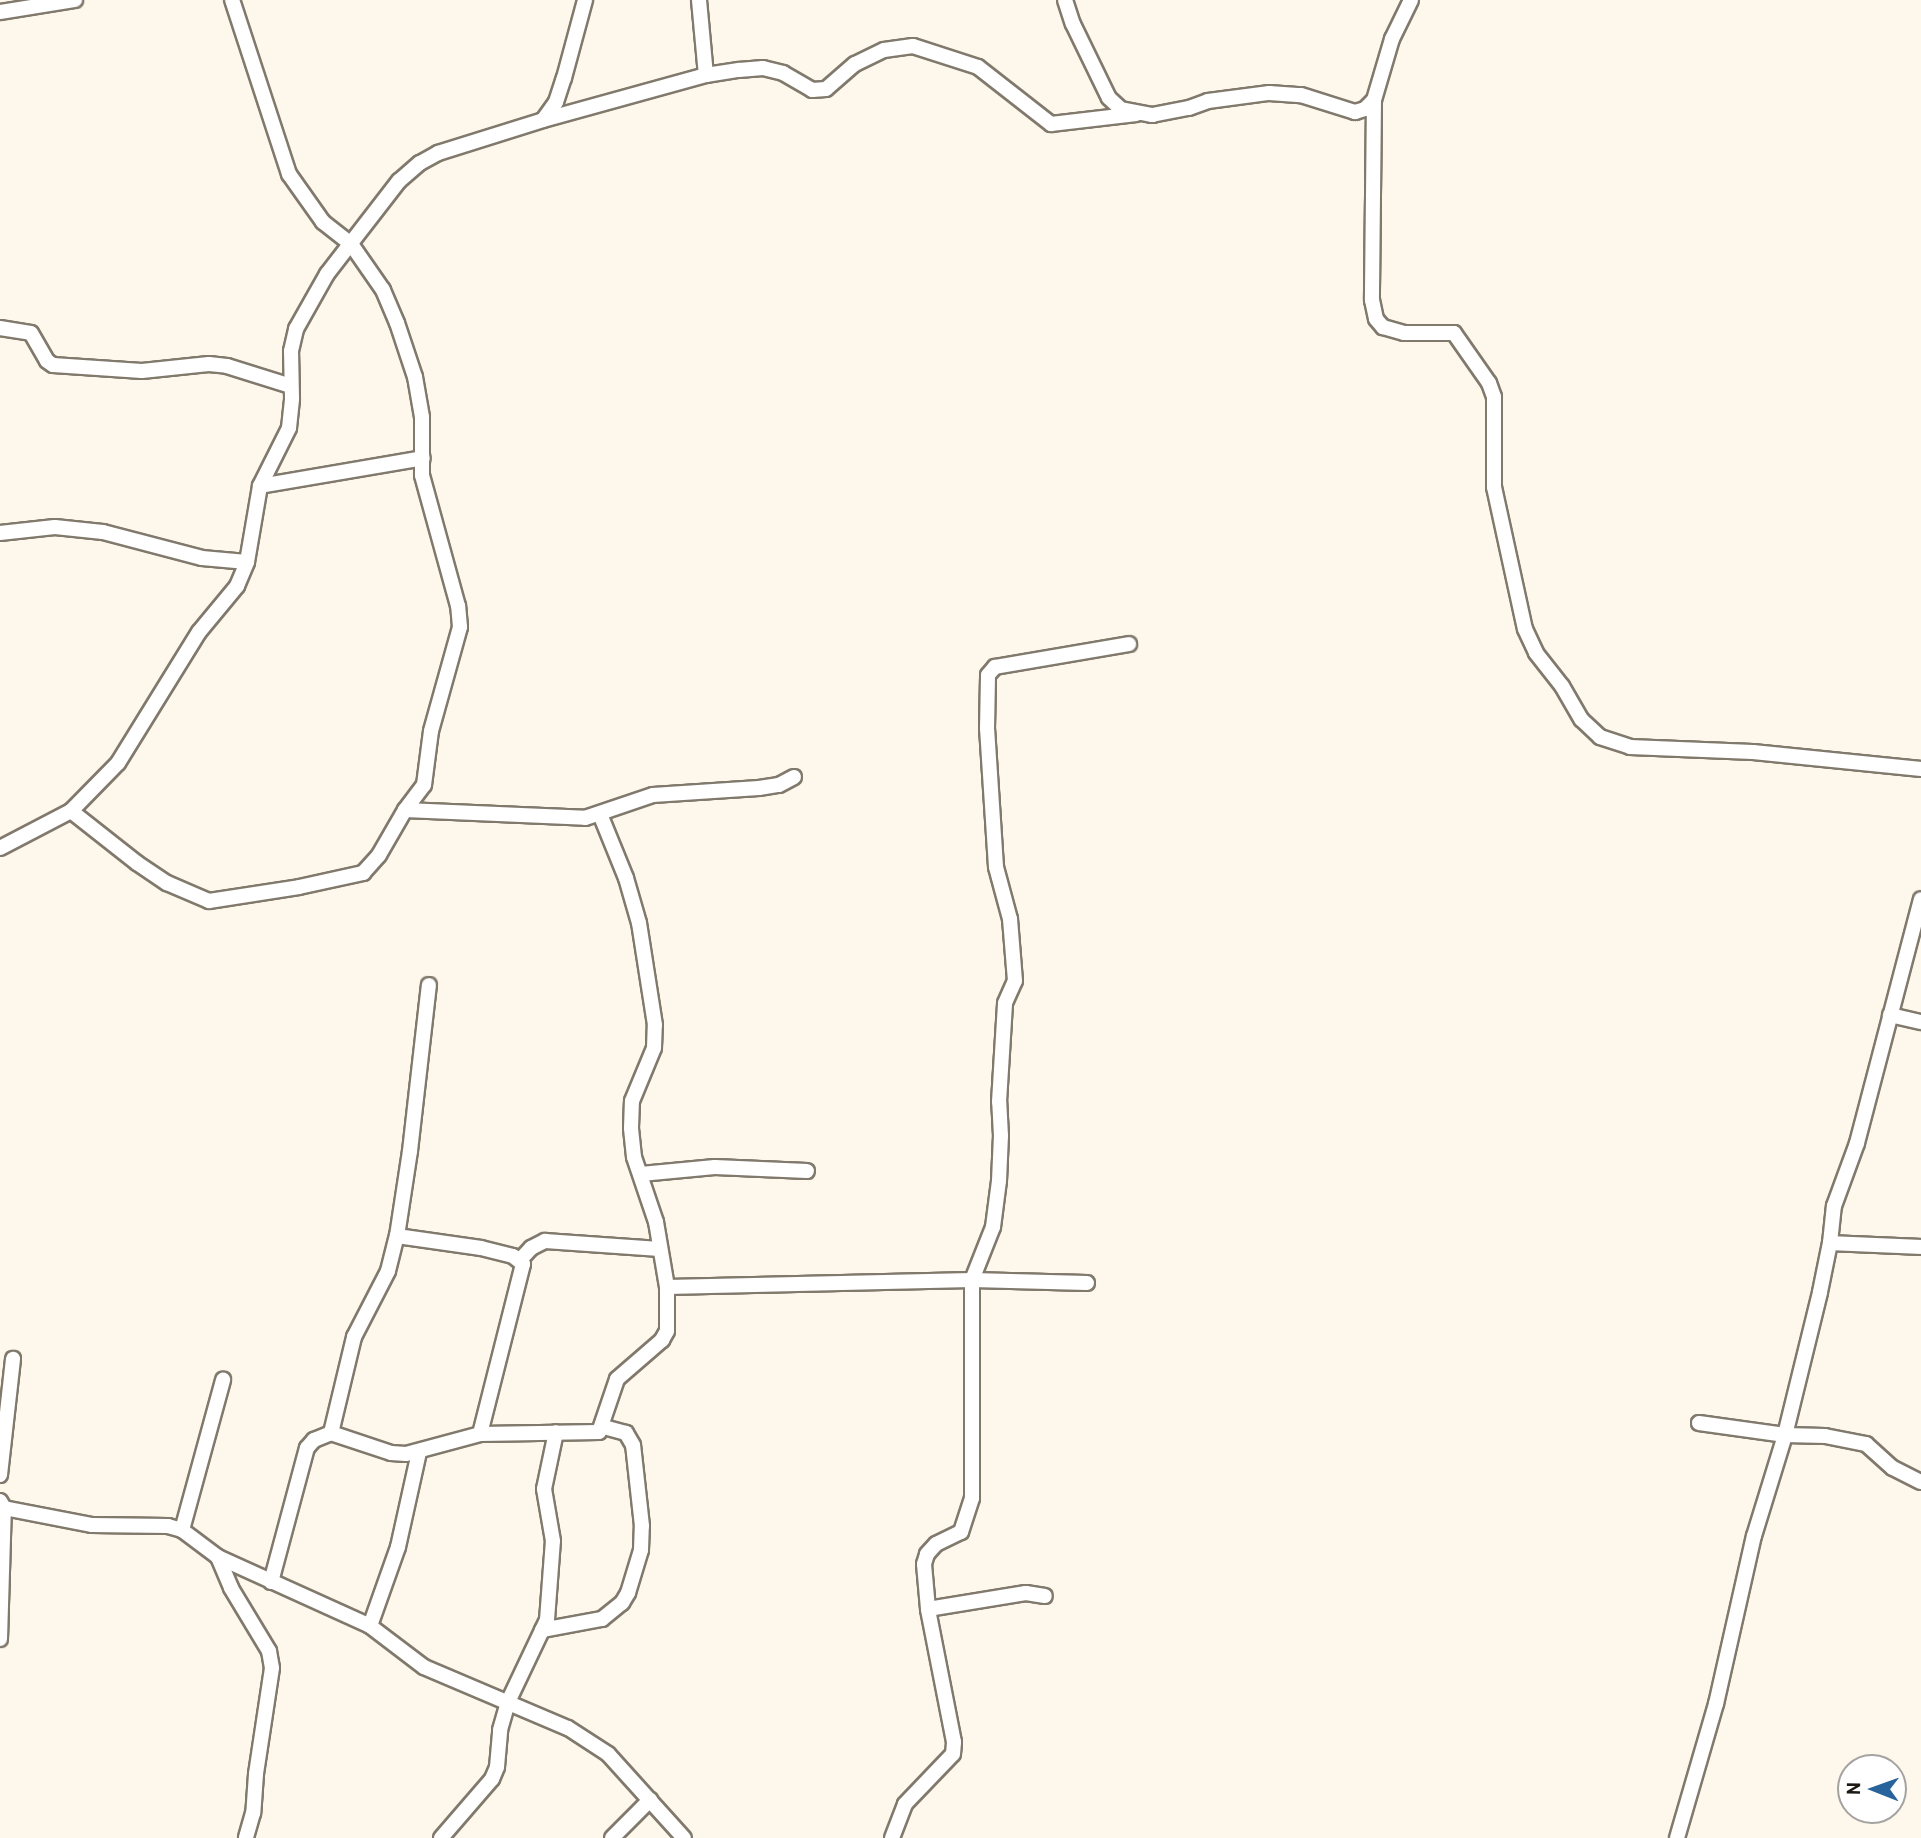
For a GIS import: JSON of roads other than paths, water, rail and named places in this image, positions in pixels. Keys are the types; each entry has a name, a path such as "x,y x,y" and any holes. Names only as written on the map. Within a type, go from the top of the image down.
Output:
{"street":[{"path":"0,12 75,0"},
{"path":"71,811 167,883 197,897 219,902 363,873 379,855 405,810 424,785 431,731 460,627 458,606 422,475 422,418 415,377 397,323 383,290 351,244 323,222 289,174 232,0"},
{"path":"543,120 556,102 585,0"},
{"path":"699,0 706,75"},
{"path":"1065,0 1073,24 1109,98 1121,109 1136,114"},
{"path":"1411,0 1392,39 1374,100 1372,300 1376,319 1383,327 1405,333 1454,333 1489,383 1494,397 1494,487 1525,629 1536,653 1562,686 1582,720 1600,737 1630,747 1753,752 1921,769"},
{"path":"0,848 71,811 118,763 200,632 237,586 247,562 260,486 289,428 291,351 296,329 327,274 399,181 420,163 438,153 543,120 706,75 763,68 783,74 812,90 826,89 855,64 884,50 913,46 978,67 1051,124 1136,114 1152,115 1189,108 1208,100 1269,93 1301,95 1355,112 1374,100"},
{"path":"0,328 31,333 47,361 53,365 142,370 209,364 227,366 291,386"},
{"path":"260,486 423,458"},
{"path":"0,533 55,527 103,532 202,558 247,562"},
{"path":"892,1838 905,1804 953,1754 954,1742 928,1609 924,1564 927,1554 936,1544 961,1532 972,1498 972,1280 993,1227 1005,1003 1015,981 1010,919 996,867 987,729 988,675 995,667 1129,643"},
{"path":"405,810 545,815 573,819 600,814 653,795 759,788 779,785 794,777"},
{"path":"600,814 626,878 639,923 655,1024 654,1048 632,1101 631,1128 635,1157 656,1222 667,1287 667,1331 662,1340 617,1379 603,1427"},
{"path":"1677,1838 1716,1704 1754,1536 1785,1435 1830,1243 1834,1206 1857,1143 1921,899"},
{"path":"331,1433 360,1320 388,1271 397,1236 429,985"},
{"path":"1891,1015 1921,1022"},
{"path":"641,1174 715,1167 807,1171"},
{"path":"397,1236 481,1248 520,1260"},
{"path":"520,1260 538,1243 545,1241 660,1249"},
{"path":"1830,1243 1921,1247"},
{"path":"481,1434 523,1269 520,1260"},
{"path":"667,1287 972,1280 1087,1283"},
{"path":"0,1475 13,1359"},
{"path":"182,1530 223,1380"},
{"path":"1699,1423 1785,1435 1825,1436 1866,1444 1893,1468 1921,1482"},
{"path":"271,1582 307,1448 314,1440 331,1433 391,1453 419,1452 481,1434 590,1434 603,1427 626,1433 633,1445 642,1525 640,1550 628,1592 622,1603 602,1619 542,1630"},
{"path":"441,1838 492,1779 497,1768 500,1730 508,1702 542,1630 550,1605 554,1541 544,1489 556,1432"},
{"path":"370,1626 398,1547 419,1452"},
{"path":"0,1639 2,1504 92,1525 168,1526 182,1530 218,1557 370,1626 424,1667 568,1728 608,1754 684,1838"},
{"path":"218,1557 232,1588 269,1651 272,1668 253,1813 246,1838"},
{"path":"928,1609 1026,1593 1045,1596"},
{"path":"612,1838 650,1800"}]}
